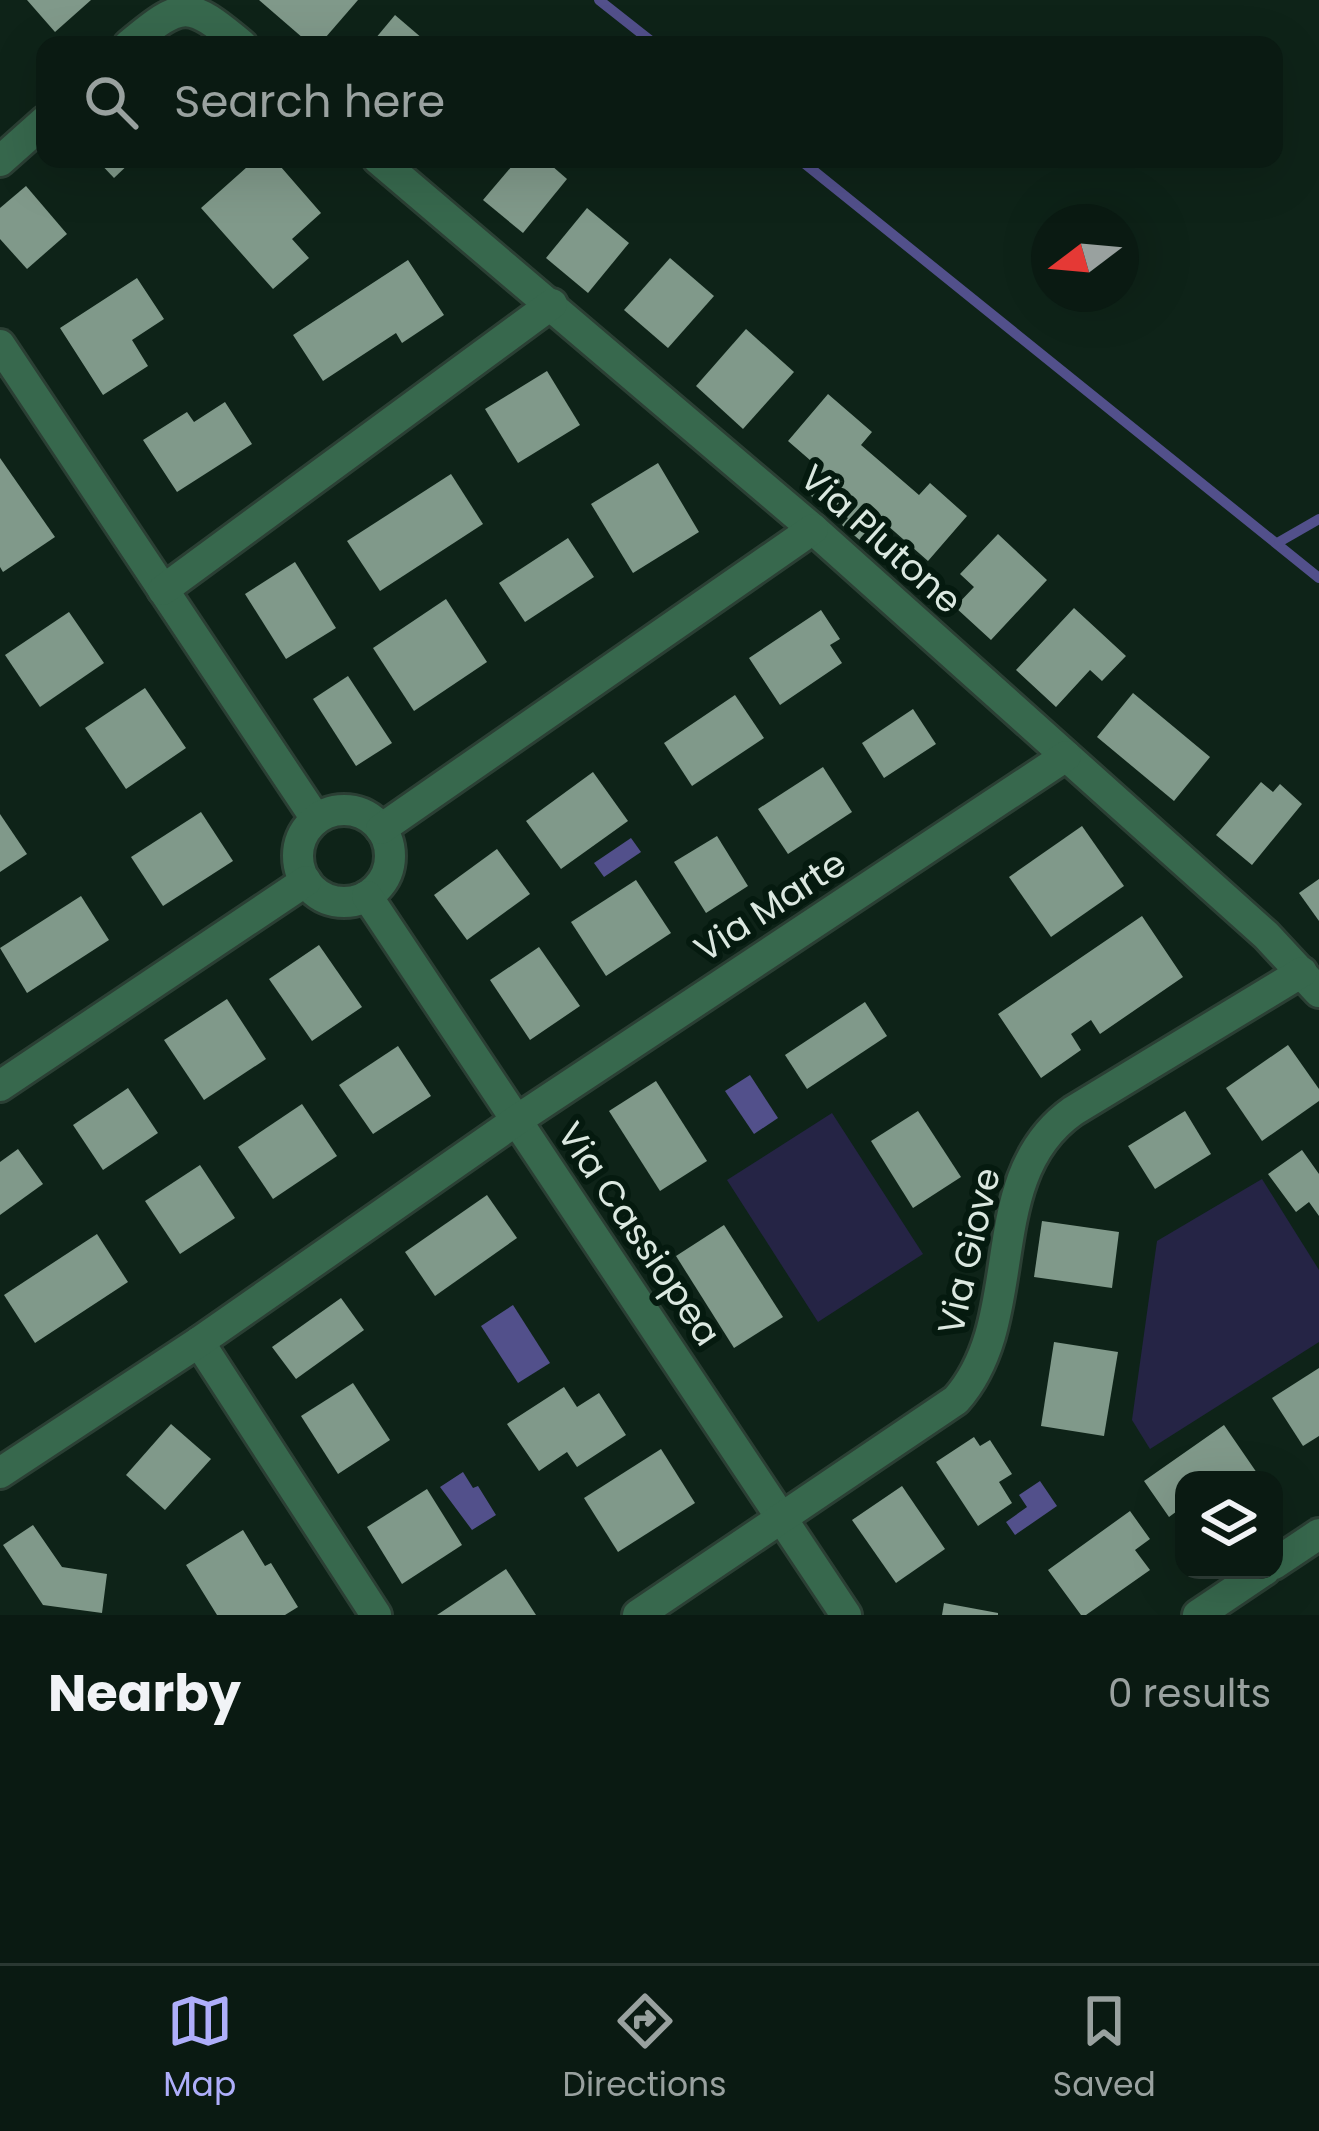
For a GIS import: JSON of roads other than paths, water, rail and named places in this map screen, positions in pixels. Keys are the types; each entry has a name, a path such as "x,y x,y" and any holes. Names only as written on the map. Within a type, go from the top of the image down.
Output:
{"street":[{"path":"140,36 160,19 190,9 208,16 231,36"},
{"path":"0,161 36,129"},
{"name":"Via Plutone","path":"389,168 813,529 1266,935 1310,982"},
{"path":"164,590 552,304"},
{"path":"0,345 316,819"},
{"path":"381,829 813,529"},
{"name":"Via Marte","path":"0,1473 199,1342 517,1120 1066,756"},
{"path":"329,812 358,812 381,829 390,858 379,886 367,896 354,901 327,899 306,881 300,868 300,842 316,819 329,812"},
{"path":"3,1076 306,881"},
{"name":"Via Cassiopea","path":"367,896 846,1615"},
{"name":"Via Giove","path":"638,1615 940,1413 972,1382 991,1337 1018,1193 1045,1136 1073,1111 1310,982"},
{"path":"199,1342 376,1615"},
{"path":"1283,1558 1319,1534"},
{"path":"1198,1615 1252,1579"}],"waterway":[{"path":"599,0 645,36"},
{"path":"810,168 1319,578"},
{"path":"1279,542 1319,519"}]}
